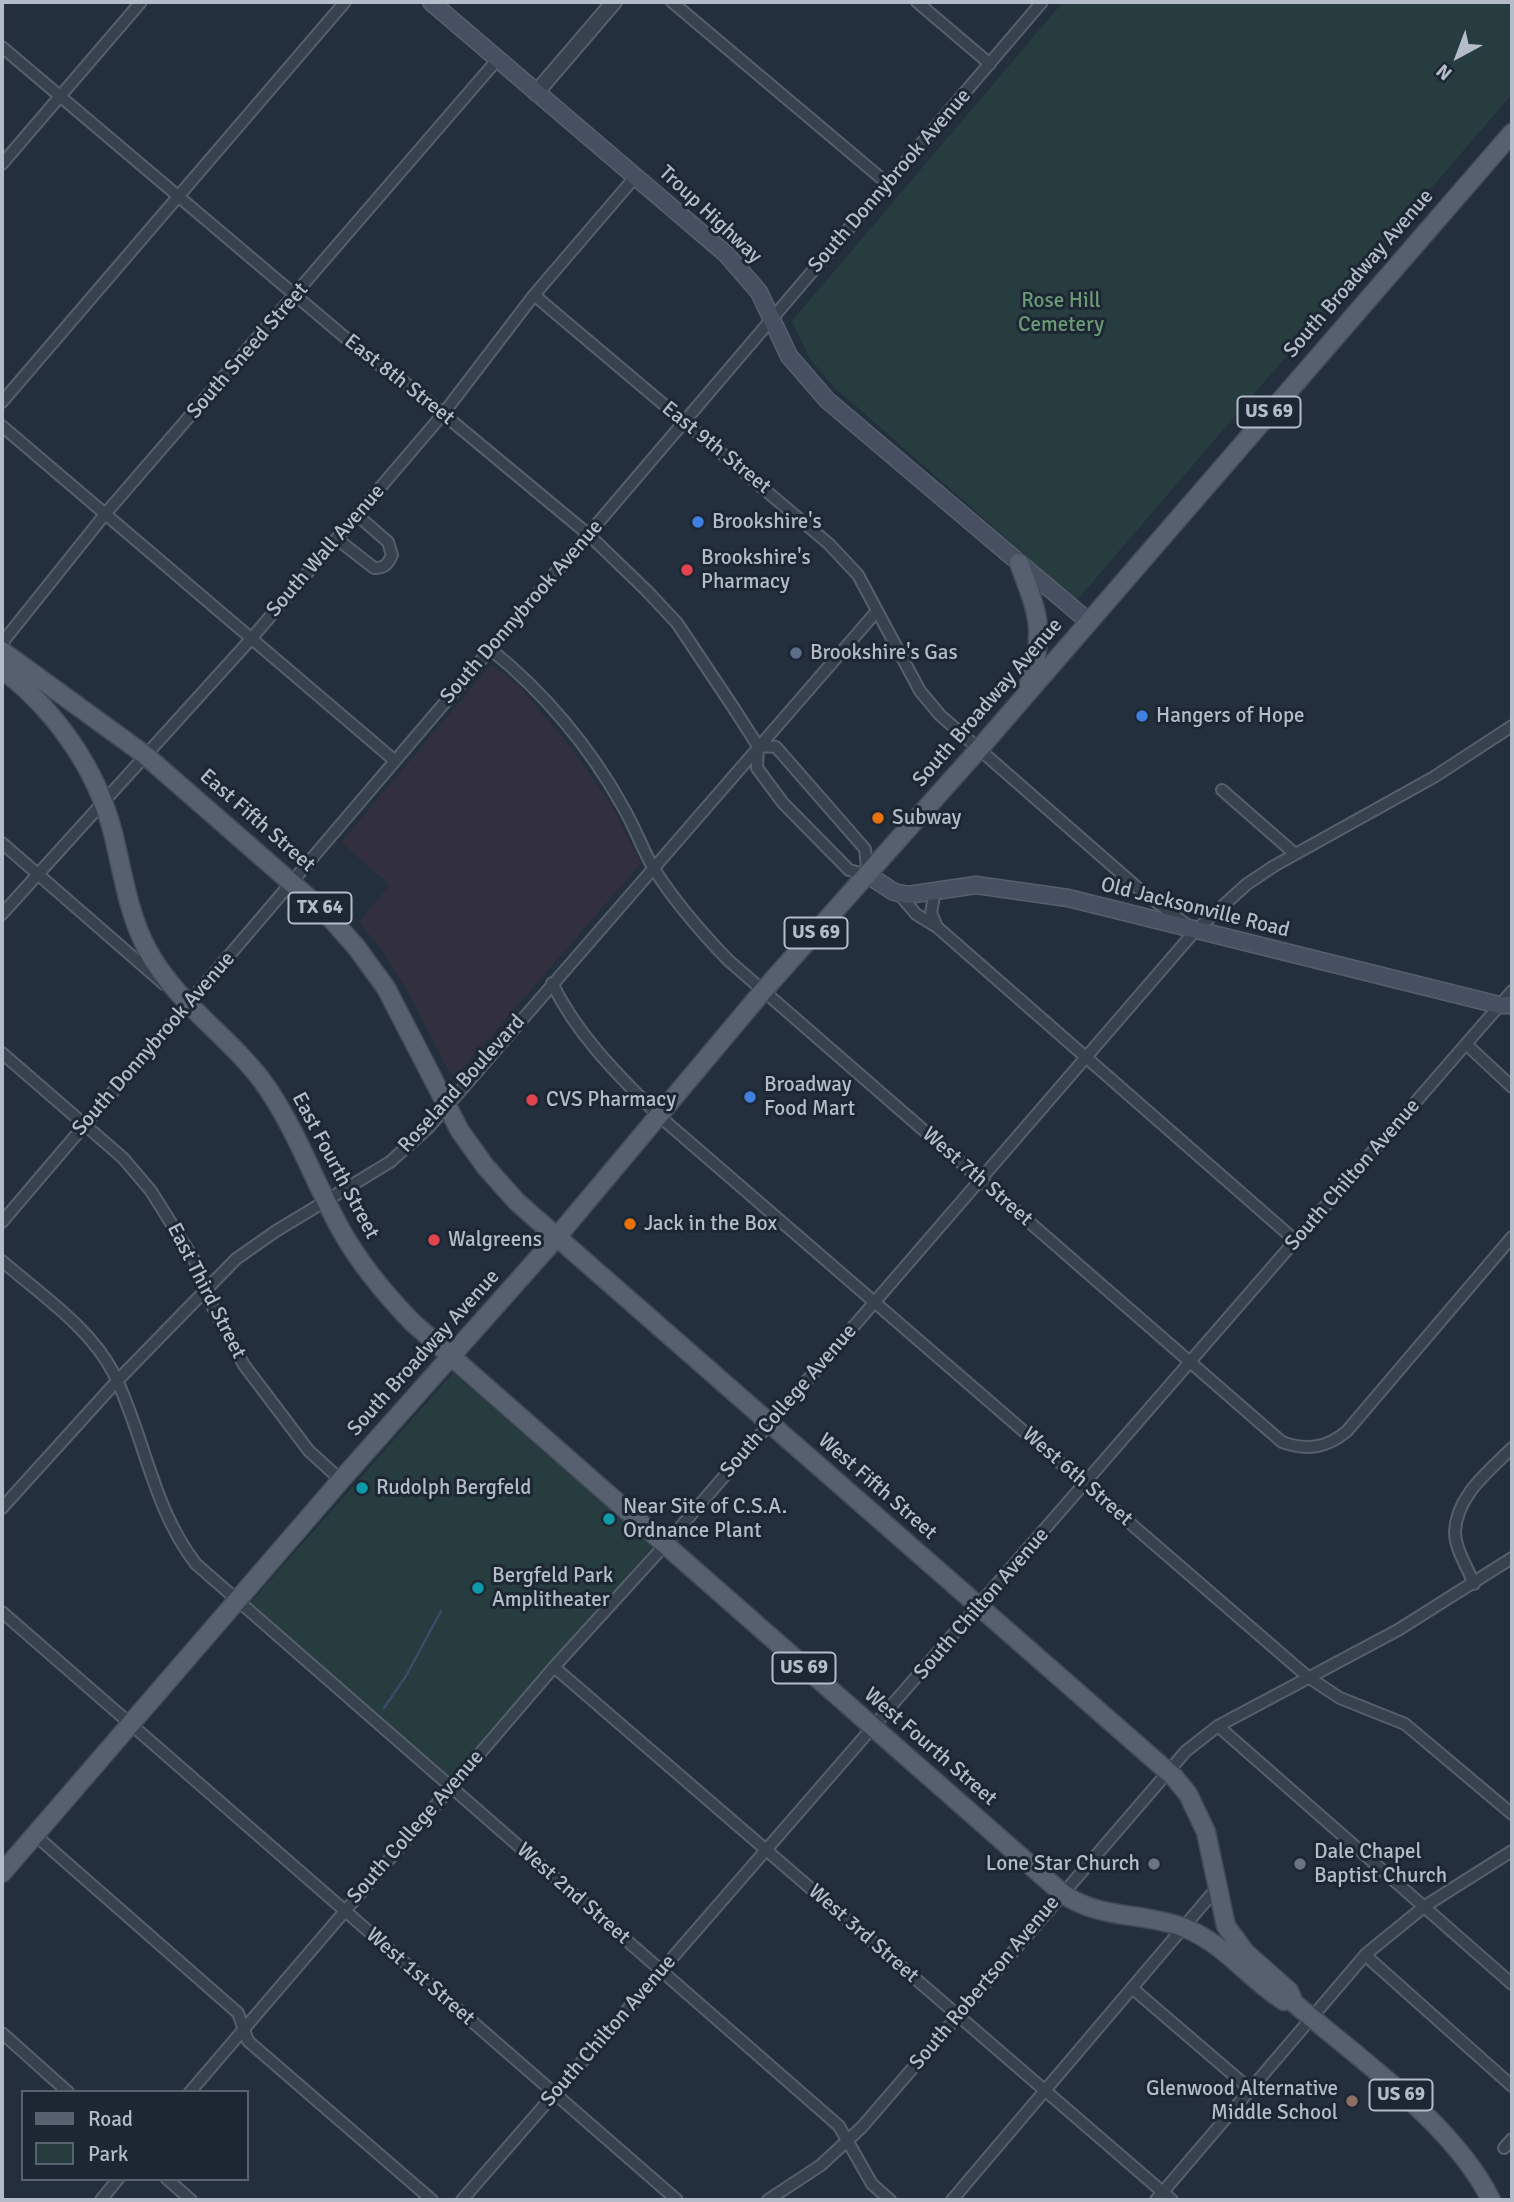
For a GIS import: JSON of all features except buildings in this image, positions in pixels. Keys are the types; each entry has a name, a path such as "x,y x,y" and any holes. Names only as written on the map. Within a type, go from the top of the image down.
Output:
{"main road":[{"name":"Troup Highway","path":"434,3 497,60 636,176 745,274 763,298 789,356 827,400 1088,621"},
{"name":"South Broadway Avenue","path":"2,1873 238,1603 341,1480 556,1238 763,991 979,749 1512,133"},
{"path":"1019,563 1037,611 1041,638 1027,693"},
{"name":"East Fifth Street","path":"2,651 145,755 292,881 335,922 373,969 405,1021 446,1108 498,1183 556,1238"},
{"path":"2,670 31,694 60,727 79,753 103,801"},
{"name":"East Fourth Street","path":"103,801 138,931 150,956 185,1000 247,1062 269,1090 302,1147 348,1242 371,1276 412,1322 450,1358"},
{"path":"869,874 898,893"},
{"name":"Old Jacksonville Road","path":"898,893 976,886 1023,890 1506,1005"},
{"name":"West Fifth Street","path":"556,1238 1168,1772"},
{"name":"West Fourth Street","path":"450,1358 1062,1893 1094,1909 1184,1927"},
{"name":"US 69","path":"1168,1772 1188,1794 1202,1819 1223,1918 1231,1935 1245,1952 1289,1990 1294,2003 1439,2129 1468,2162 1491,2200"},
{"name":"US 69","path":"1184,1927 1215,1944 1283,2001 1294,2003"}],"street":[{"path":"2,164 141,2"},
{"path":"2,402 345,2"},
{"path":"536,93 614,2"},
{"path":"672,2 888,184"},
{"path":"917,2 990,64"},
{"name":"South Donnybrook Avenue","path":"2,1222 85,1125 185,1000 292,881 1042,2"},
{"name":"East 8th Street","path":"2,47 367,356 443,414 589,534 677,623 758,746 757,768 783,803 849,870 869,874"},
{"name":"South Sneed Street","path":"2,643 106,513 497,60"},
{"name":"South Wall Avenue","path":"2,914 36,873 251,639 337,539 443,414 534,295 636,176"},
{"name":"East 9th Street","path":"534,295 829,544 858,575 919,691 940,715 1139,889 1195,931"},
{"path":"2,426 394,760"},
{"path":"337,539 374,568 388,564 393,555 388,542 357,515"},
{"name":"Roseland Boulevard","path":"2,1508 117,1381 236,1259 390,1162 446,1108 877,611"},
{"name":"West 7th Street","path":"490,649 537,691 589,754 623,806 654,868 697,928 763,991 1193,1361 1282,1442 1310,1448 1324,1446 1347,1431 1512,1237"},
{"name":"South College Avenue","path":"192,2090 554,1667 664,1546 1195,931 1247,884 1294,853 1434,776 1512,726"},
{"path":"758,746 776,747 865,849 869,874"},
{"path":"1222,790 1294,853"},
{"name":"East Fourth Street","path":"2,844 185,1000"},
{"path":"1139,889 1147,904 1144,918"},
{"path":"935,891 931,914 937,927"},
{"path":"898,893 916,914 937,927 1296,1241"},
{"name":"West 6th Street","path":"552,983 564,1008 598,1053 658,1115 1308,1677 1340,1698 1405,1724 1512,1814"},
{"name":"South Chilton Avenue","path":"462,2200 1467,1045 1506,1005 1512,991"},
{"path":"1467,1045 1512,1087"},
{"name":"East Third Street","path":"2,1053 124,1158 150,1191 196,1263 204,1292 244,1365 309,1451 341,1480"},
{"name":"West 2nd Street","path":"2,1261 74,1324 98,1351 117,1381 169,1523 196,1564 839,2126 872,2184 890,2200"},
{"path":"1475,1584 1455,1533 1459,1512 1466,1496 1512,1448"},
{"name":"South Robertson Avenue","path":"768,2200 810,2173 849,2140 1186,1751 1218,1726 1398,1630 1475,1584 1512,1558"},
{"name":"West 1st Street","path":"2,1612 677,2200"},
{"name":"West 3rd Street","path":"554,1667 1045,2092 1159,2196 1172,2200"},
{"path":"1218,1726 1512,1984"},
{"path":"35,1835 238,2013 248,2041 432,2200"},
{"path":"1159,2196 1384,1936 1425,1906 1512,1851"},
{"path":"953,2200 1216,1889"},
{"path":"1365,1955 1512,2085"},
{"path":"1132,1988 1251,2090"},
{"path":"2,2033 66,2090"},
{"path":"1504,2148 1512,2139"},
{"path":"101,2200 116,2181"},
{"path":"169,2181 191,2200"}],"shaded area":[{"path":"492,664 521,688 571,748 610,803 641,863 455,1077 448,1070 408,992 382,950 359,922 390,885 341,842"}],"green space":[{"name":"Rose Hill Cemetery","path":"1063,2 1512,2 1512,94 1077,600 834,387 810,359 792,321"},
{"path":"453,1373 652,1547 450,1780 250,1603"}],"waterway":[{"path":"384,1708 406,1676 441,1611"}],"place":[{"name":"Brookshire's","path":"698,522"},
{"name":"Brookshire's Pharmacy","path":"687,570"},
{"name":"Brookshire's Gas","path":"796,653"},
{"name":"Hangers of Hope","path":"1142,716"},
{"name":"Subway","path":"878,818"},
{"name":"Broadway Food Mart","path":"750,1097"},
{"name":"CVS Pharmacy","path":"532,1100"},
{"name":"Jack in the Box","path":"630,1224"},
{"name":"Walgreens","path":"434,1240"},
{"name":"Rudolph Bergfeld","path":"362,1488"},
{"name":"Near Site of C.S.A. Ordnance Plant","path":"609,1519"},
{"name":"Bergfeld Park Amplitheater","path":"478,1588"},
{"name":"Lone Star Church","path":"1154,1864"},
{"name":"Dale Chapel Baptist Church","path":"1300,1864"},
{"name":"Glenwood Alternative Middle School","path":"1352,2101"}]}
